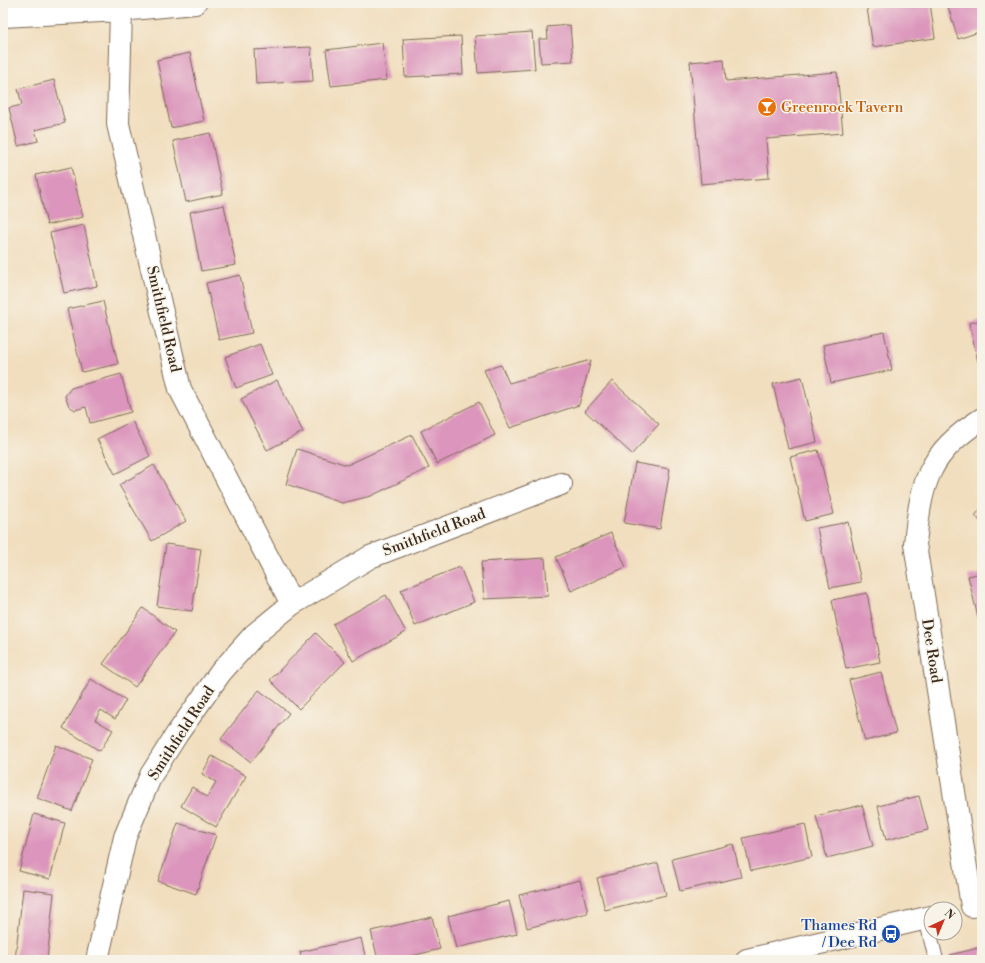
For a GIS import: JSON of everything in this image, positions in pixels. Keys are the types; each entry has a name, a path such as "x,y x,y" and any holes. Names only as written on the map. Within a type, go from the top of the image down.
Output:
{"street":[{"path":"3,16 121,10 195,3"},
{"name":"Smithfield Road","path":"121,10 118,124 180,390 292,604"},
{"name":"Dee Road","path":"970,907 915,544 920,502 928,475 941,454 965,430 982,419"},
{"name":"Smithfield Road","path":"98,960 125,837 151,775 177,734 221,672 254,635 292,604 370,557 561,484"},
{"path":"747,960 923,918"}],"lane":[{"path":"932,941 936,960"}],"building":[{"path":"903,3 930,3 935,38 873,47 867,8"},
{"path":"947,3 982,3 982,31 958,39"},
{"path":"570,25 573,61 541,63 539,39 548,39 547,27"},
{"path":"532,32 535,69 478,73 475,36"},
{"path":"461,36 463,74 405,77 403,39"},
{"path":"382,43 387,80 331,86 326,50"},
{"path":"311,47 313,81 256,84 254,50"},
{"path":"190,53 204,121 171,128 157,60"},
{"name":"Greenrock Tavern","path":"724,59 726,81 837,72 843,133 766,139 769,178 701,184 690,62"},
{"path":"54,80 65,123 35,130 38,141 18,146 9,108 22,105 18,89"},
{"path":"3,127 7,141 3,142"},
{"path":"210,133 223,194 186,202 173,141"},
{"path":"71,167 83,217 47,225 36,175"},
{"path":"224,205 236,265 201,271 190,212"},
{"path":"84,225 97,286 64,293 50,233"},
{"path":"240,275 252,333 219,340 206,283"},
{"path":"103,301 118,364 82,372 67,309"},
{"path":"982,320 982,361 978,362 969,323"},
{"path":"884,332 892,370 831,383 823,345"},
{"path":"260,344 272,375 236,388 225,357"},
{"path":"591,360 579,405 510,428 484,370 501,365 509,383"},
{"path":"121,374 131,412 90,423 86,407 75,410 69,406 65,396 71,388"},
{"path":"802,377 817,442 788,449 773,384"},
{"path":"277,380 303,432 267,450 241,399"},
{"path":"612,381 659,424 632,454 585,411"},
{"path":"479,402 495,435 437,464 421,431"},
{"path":"132,421 150,456 115,474 97,439"},
{"path":"412,435 429,468 371,496 342,503 286,484 297,449 347,465"},
{"path":"818,450 834,514 805,521 790,457"},
{"path":"635,463 670,469 660,529 624,523"},
{"path":"154,465 186,521 152,541 119,485"},
{"path":"982,507 982,522 975,516"},
{"path":"848,522 861,582 830,588 817,528"},
{"path":"611,533 626,567 571,591 556,557"},
{"path":"166,544 201,549 192,611 157,606"},
{"path":"545,558 548,596 484,599 481,562"},
{"path":"460,567 474,602 415,626 401,590"},
{"path":"982,573 982,630 981,630 968,576"},
{"path":"867,593 880,662 846,669 832,600"},
{"path":"386,595 406,632 353,661 333,624"},
{"path":"143,608 175,632 135,687 103,664"},
{"path":"316,633 345,662 299,709 270,680"},
{"path":"881,672 896,733 865,741 849,680"},
{"path":"91,679 126,700 115,719 101,710 95,720 113,730 100,751 63,728"},
{"path":"259,690 289,713 251,762 221,739"},
{"path":"56,745 92,759 72,811 37,798"},
{"path":"212,756 246,776 216,827 181,806 192,787 207,797 216,782 202,774"},
{"path":"919,796 928,830 886,840 878,806"},
{"path":"862,805 873,846 827,858 816,816"},
{"path":"34,814 65,823 50,879 19,871"},
{"path":"178,823 216,835 196,894 158,881"},
{"path":"805,824 812,857 751,871 743,838"},
{"path":"733,844 741,877 680,891 672,859"},
{"path":"658,863 666,895 605,910 597,878"},
{"path":"580,880 588,913 527,928 519,895"},
{"path":"23,889 54,893 47,960 15,960"},
{"path":"509,901 517,934 456,948 448,916"},
{"path":"432,917 440,949 395,960 378,960 371,931"},
{"path":"361,938 366,960 302,960 300,952"},
{"path":"982,947 982,960 951,960 950,955"}],"place":[{"name":"Greenrock Tavern","path":"767,107"},
{"name":"Thames Rd / Dee Rd","path":"891,934"}]}
